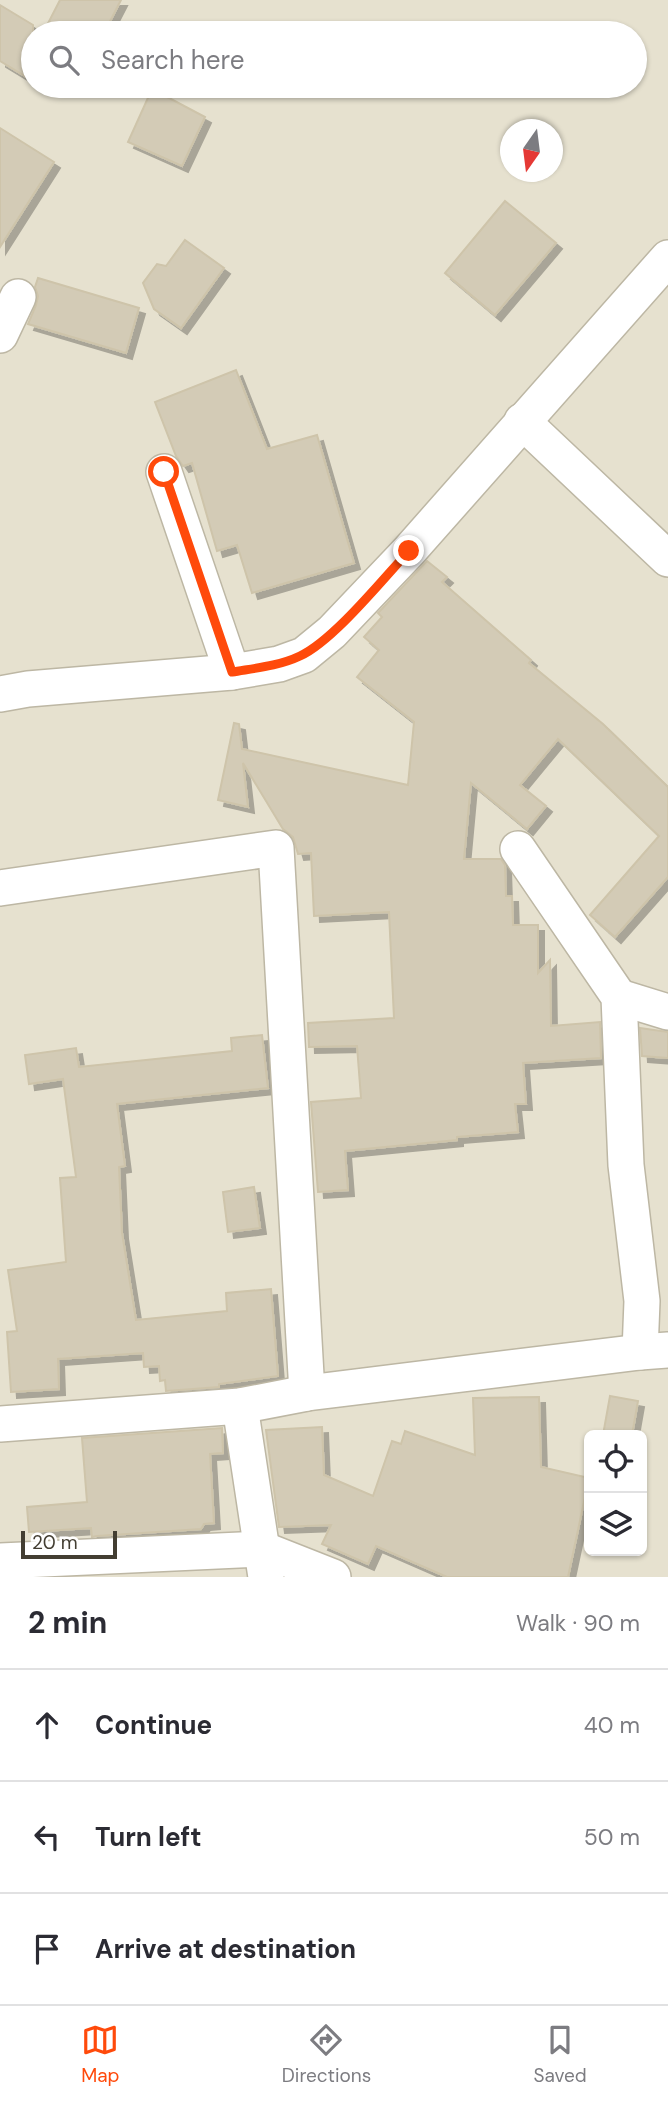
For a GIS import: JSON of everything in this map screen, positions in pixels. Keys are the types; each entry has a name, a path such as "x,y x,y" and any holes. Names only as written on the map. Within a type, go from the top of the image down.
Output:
{"street":[{"path":"0,694 28,689 232,672 279,664 304,654 332,632 409,551 668,257"},
{"path":"0,335 18,297"},
{"path":"522,421 668,559"},
{"path":"164,472 232,672"},
{"path":"0,888 276,848 307,1393"},
{"path":"0,1424 240,1406 307,1393 654,1351 642,1300 626,1165 619,997 517,849"},
{"path":"619,997 668,1012"},
{"path":"240,1406 264,1563"},
{"path":"0,1562 264,1563 333,1577"}],"shaded area":[{"path":"0,0 668,0 668,1577 0,1577"}],"building":[{"path":"60,0 121,0 110,21 49,21"},
{"path":"0,5 26,21 21,21 21,74 0,61"},
{"path":"148,98 169,98 205,117 182,166 128,142"},
{"path":"0,128 54,162 0,247"},
{"path":"505,201 556,243 495,315 445,273"},
{"path":"185,240 224,268 181,328 154,309 143,283 157,264 166,266"},
{"path":"38,278 139,308 126,353 28,324 38,296 35,287"},
{"path":"236,370 267,449 317,435 354,563 252,593 237,545 217,551 192,463 183,466 176,456 155,402"},
{"path":"427,561 447,577 442,582 531,660 529,663 603,724 668,787 668,877 615,937 590,915 659,836 558,739 520,785 546,806 527,829 471,783 464,859 501,859 505,865 506,896 512,896 513,925 538,925 538,973 550,960 551,1026 600,1022 601,1058 523,1063 526,1104 515,1104 518,1132 345,1151 348,1190 318,1192 311,1102 361,1098 357,1046 309,1047 308,1023 394,1018 389,912 314,916 311,853 298,854 293,837 283,829 243,763 248,807 218,800 234,723 239,724 242,749 408,785 414,722 357,677 379,650 364,637 382,617 378,613"},
{"path":"640,1028 668,1032 668,1058 642,1056"},
{"path":"262,1035 268,1088 117,1104 125,1166 119,1167 122,1233 136,1320 227,1311 226,1293 271,1289 278,1376 219,1384 219,1387 166,1391 165,1380 160,1381 159,1366 144,1367 143,1353 58,1359 59,1389 11,1392 7,1332 17,1331 8,1270 66,1262 60,1178 76,1177 63,1079 29,1084 25,1055 76,1048 79,1067 232,1051 231,1038"},
{"path":"254,1187 260,1228 228,1232 223,1192"},
{"path":"610,1396 638,1401 633,1430 604,1430"},
{"path":"539,1397 541,1467 584,1477 584,1502 568,1577 447,1577 376,1546 368,1564 322,1544 331,1525 279,1527 266,1430 322,1427 324,1475 373,1496 392,1441 401,1444 405,1431 475,1455 473,1398"},
{"path":"222,1428 223,1453 210,1454 214,1523 204,1524 201,1529 92,1537 91,1528 29,1532 27,1507 87,1502 82,1438"}],"route":[{"path":"164,472 232,672 279,664 304,654 332,632 409,551"}]}
